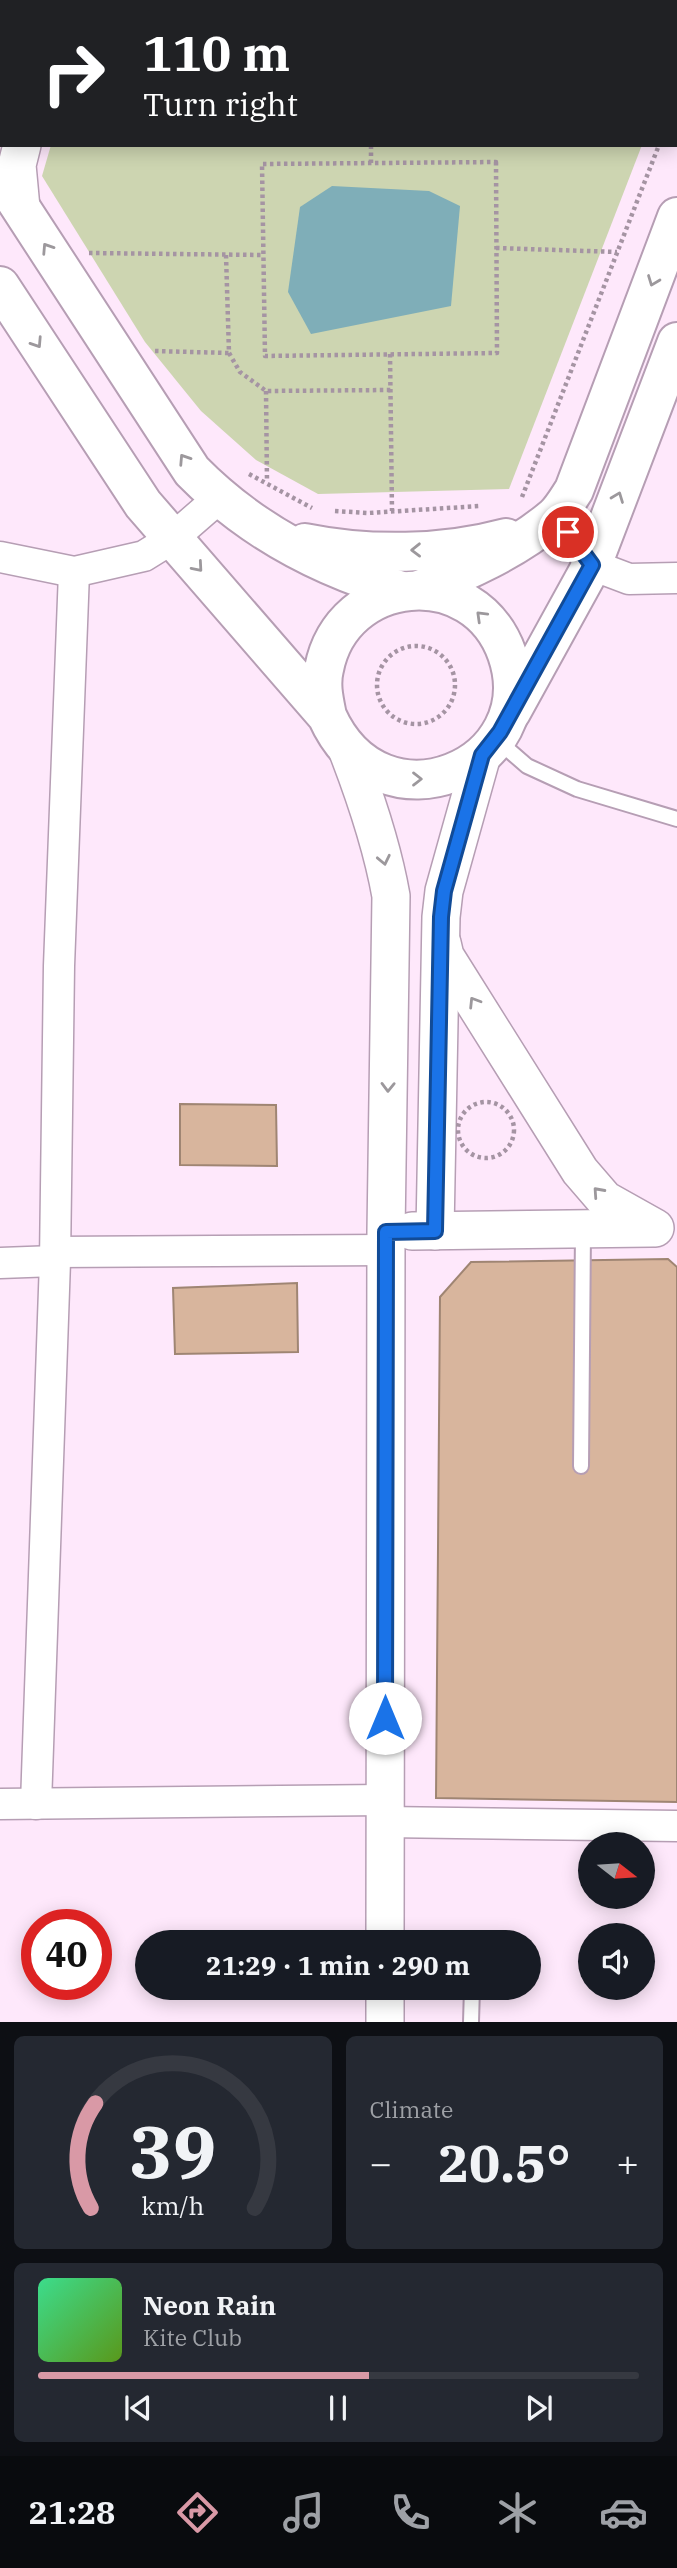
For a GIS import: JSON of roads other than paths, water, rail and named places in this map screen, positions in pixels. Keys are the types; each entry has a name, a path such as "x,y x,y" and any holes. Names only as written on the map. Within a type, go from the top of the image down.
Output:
{"main road":[{"path":"0,176 192,471 219,498 271,537 356,578 411,590 439,592 474,608 500,638 509,665 512,695 492,742"},
{"path":"271,537 370,550 432,550 491,542 536,517 574,490 677,218"},
{"path":"0,286 143,504 327,716 346,749 362,764 381,774 402,779 424,780 464,768 492,742 592,565 677,342"},
{"path":"327,716 322,693 323,670 330,647 342,626 359,610 379,597 411,590 459,574 496,555 536,517"}],"street":[{"path":"21,147 17,164 21,208"},
{"path":"0,557 74,572 144,556 173,538 219,498"},
{"path":"536,517 592,565 629,579 677,578"},
{"path":"36,1804 55,1256 59,966 74,572"},
{"path":"435,1231 440,937 444,891 492,742"},
{"path":"346,749 372,814 384,855 391,897 386,1241 385,1930"},
{"path":"440,937 445,956 580,1171 604,1200 666,1228"},
{"path":"0,1263 55,1256 386,1241 435,1231 666,1228"},
{"path":"0,1804 385,1811 677,1826"},
{"path":"385,2000 385,2022"}],"lane":[{"path":"492,742 527,766 577,789 677,819"},
{"path":"580,1466 583,1229"},
{"path":"471,2000 471,2022"}],"water":[{"path":"332,186 429,191 460,206 451,306 311,334 288,292 300,207"}]}
